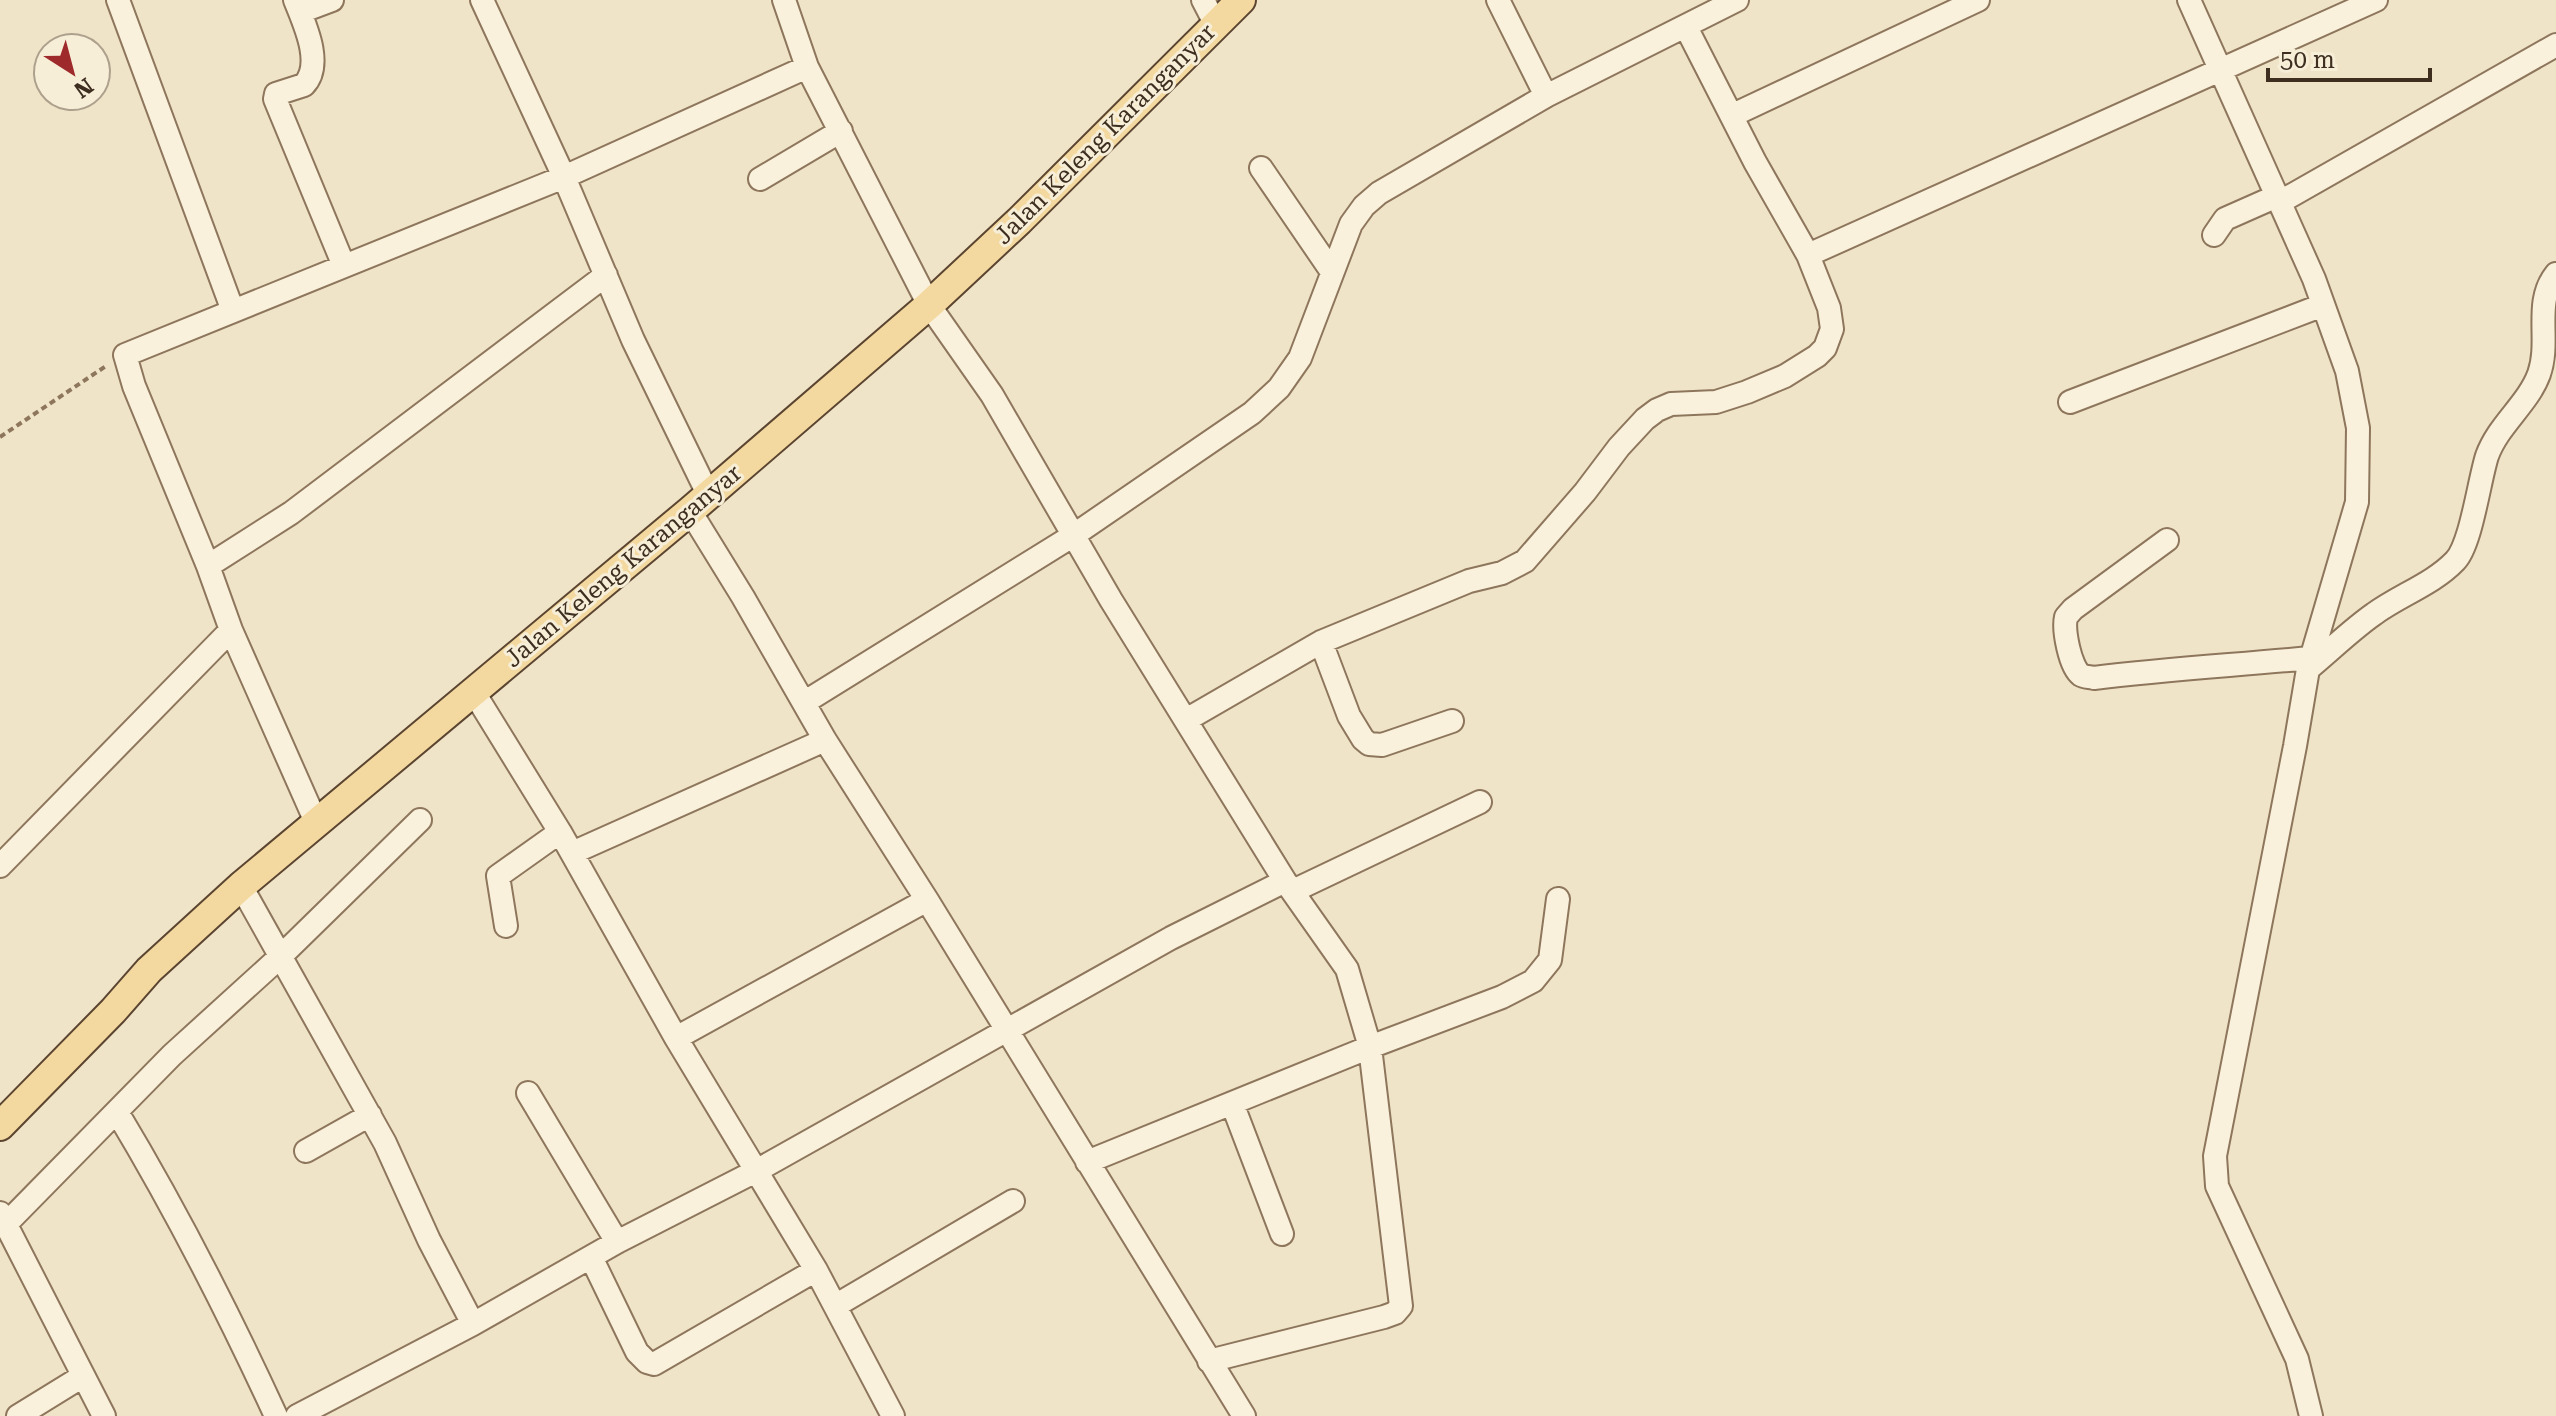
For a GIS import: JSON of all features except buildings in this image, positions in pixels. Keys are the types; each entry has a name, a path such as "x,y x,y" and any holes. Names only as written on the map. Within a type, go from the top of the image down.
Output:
{"main road":[{"name":"Jalan Keleng Karanganyar","path":"0,1126 149,970 241,886 699,503 929,305 1019,221 1241,0"}],"street":[{"path":"118,0 233,311"},
{"path":"332,0 298,6 313,59 312,73 304,85 281,91 275,99 344,266"},
{"path":"482,0 564,177 729,575 825,740 927,900 1244,1416"},
{"path":"784,0 807,67 929,305 992,395 1186,720 1289,886 1347,969 1370,1047 1401,1306 1395,1313 1384,1317 1209,1361"},
{"path":"1203,0 1216,25"},
{"path":"1498,0 1546,96"},
{"path":"805,702 1074,535 1252,413 1279,388 1300,358 1351,224 1364,206 1379,193 1546,96 1737,0"},
{"path":"1733,115 1978,0"},
{"path":"2189,0 2323,305 2347,371 2358,428 2357,502 2309,663 2215,1156 2217,1186 2297,1359 2311,1416"},
{"path":"1808,255 2376,0"},
{"path":"1186,720 1321,642 1469,581 1502,573 1525,561 1619,447 1657,410 1671,404 1716,402 1747,392 1785,376 1825,348 1832,329 1829,308 1808,255 1755,162 1686,27"},
{"path":"2214,235 2225,219 2279,199 2556,45"},
{"path":"316,822 231,630 134,386 125,355 564,177 807,67"},
{"path":"760,179 841,131"},
{"path":"1261,168 1332,272"},
{"path":"2167,540 2066,617 2068,649 2079,673 2094,678 2162,669 2309,663 2406,592 2432,580 2461,554 2488,453 2539,373 2545,346 2543,306 2549,282 2556,274"},
{"path":"208,566 291,513 606,275"},
{"path":"2070,402 2323,305"},
{"path":"0,866 231,630"},
{"path":"1321,642 1349,716 1369,744 1382,745 1452,721"},
{"path":"473,691 560,832 676,1038 816,1270 893,1416"},
{"path":"572,853 825,740"},
{"path":"297,1416 473,1324 617,1242 756,1171 1171,938 1480,802"},
{"path":"104,1416 3,1219 420,820"},
{"path":"506,926 498,876 560,832"},
{"path":"241,886 370,1115 473,1324"},
{"path":"1087,1162 1502,997 1533,981 1550,960 1558,899"},
{"path":"676,1038 927,900"},
{"path":"528,1093 617,1242"},
{"path":"1232,1103 1282,1234"},
{"path":"117,1112 235,1326 276,1416"},
{"path":"306,1151 370,1115"},
{"path":"835,1306 1013,1201"},
{"path":"591,1257 637,1352 647,1362 654,1364 816,1270"},
{"path":"18,1416 83,1376"}],"path":[{"path":"0,437 125,355"}]}
